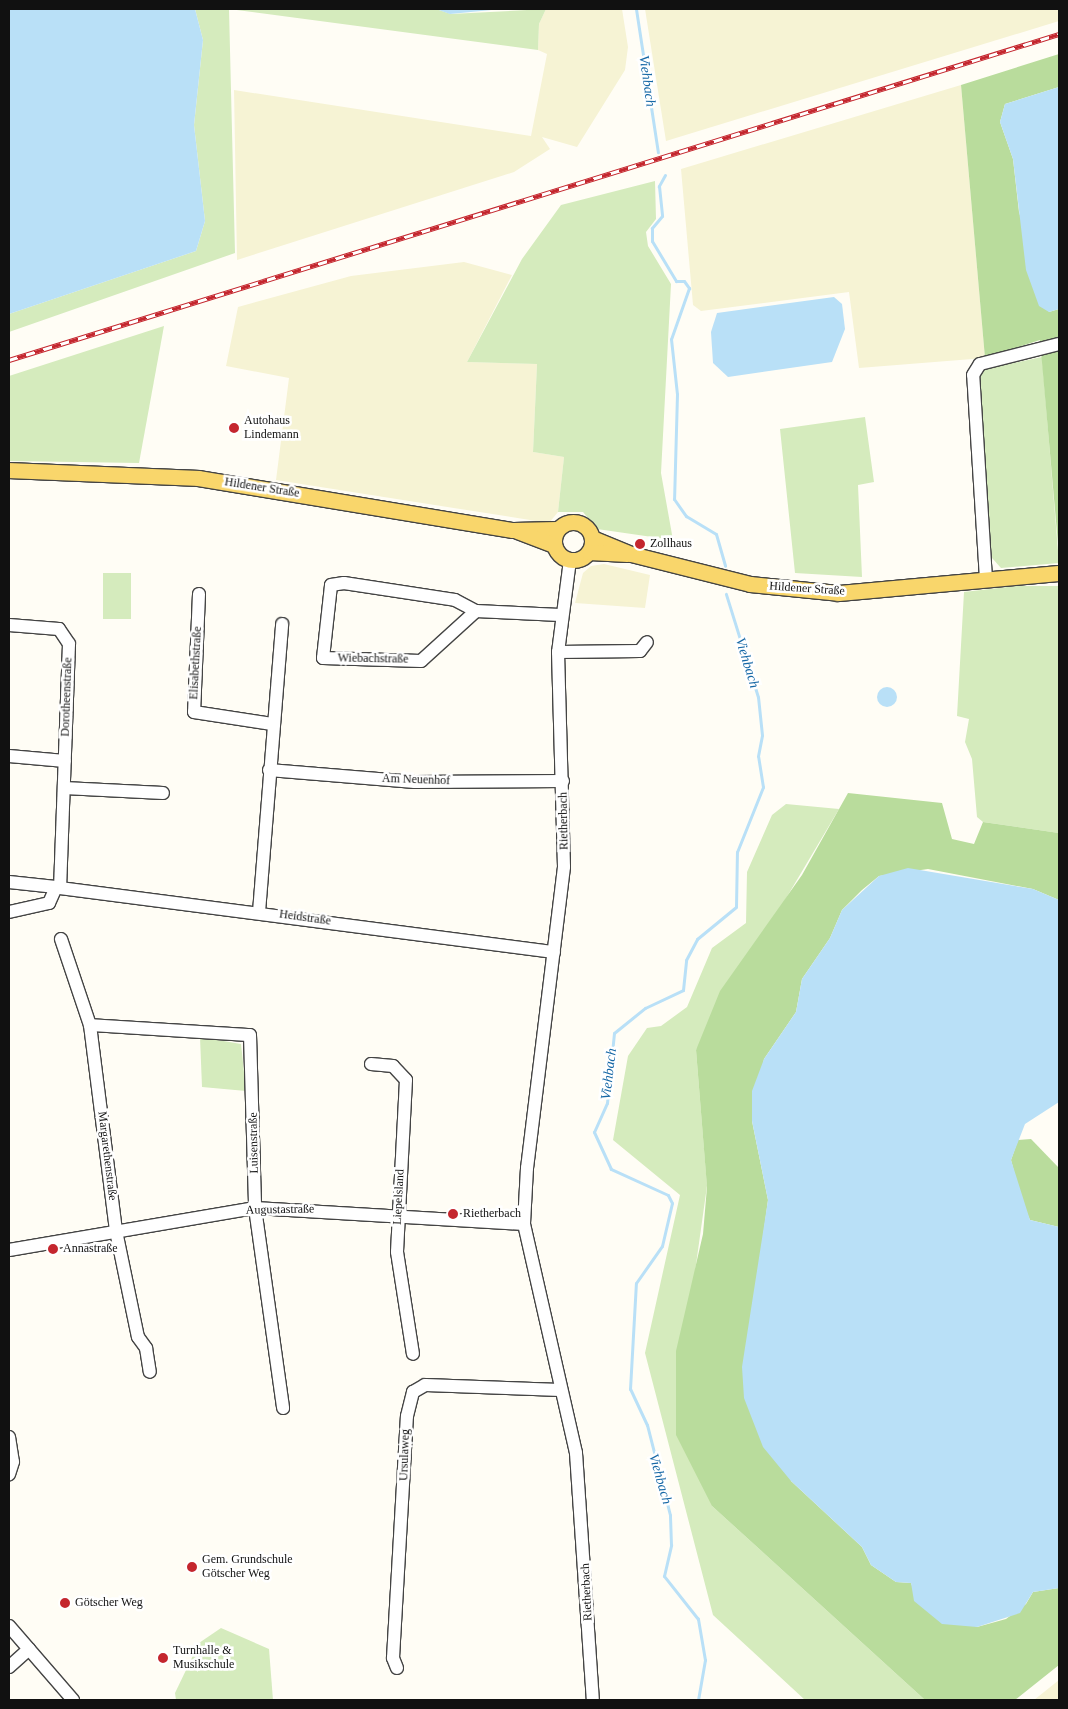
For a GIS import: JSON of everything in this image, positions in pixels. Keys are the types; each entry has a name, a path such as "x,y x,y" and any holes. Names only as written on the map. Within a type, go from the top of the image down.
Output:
{"main road":[{"name":"Hildener Straße","path":"9,470 198,478 513,530 556,529"},
{"path":"573,520 588,528 590,545 570,560 554,545 556,529 573,520"},
{"name":"Hildener Straße","path":"513,530 554,545"},
{"name":"Hildener Straße","path":"590,545 750,584 838,593 1059,573"}],"street":[{"path":"986,579 973,375 980,364 1059,344"},
{"name":"Rietherbach","path":"570,560 560,615 558,652 564,867 524,1224 581,1496 593,1700"},
{"name":"Wiebachstraße","path":"476,611 421,661 322,658 332,586 344,583 455,600 476,611 560,615"},
{"name":"Elisabethstraße","path":"199,594 194,712 272,724"},
{"path":"260,912 272,724 282,624"},
{"name":"Dorotheenstraße","path":"9,625 59,629 69,644 58,888"},
{"path":"558,652 640,651 647,642"},
{"path":"9,756 65,761"},
{"name":"Am Neuenhof","path":"269,770 415,782 563,780"},
{"path":"64,788 163,793"},
{"name":"Heidstraße","path":"9,882 260,912 554,952"},
{"path":"9,912 49,903 58,888"},
{"name":"Margarethenstraße","path":"61,939 90,1025 116,1231 138,1337 146,1348 150,1372"},
{"name":"Luisenstraße","path":"90,1025 250,1035 255,1208 284,1408"},
{"name":"Liepelsland","path":"371,1064 393,1066 406,1080 397,1216 397,1252 413,1354"},
{"name":"Augustastraße","path":"9,1250 255,1208 524,1224"},
{"name":"Ursulaweg","path":"396,1668 393,1658 407,1416 413,1392 425,1385 560,1390"},
{"path":"9,1437 13,1462 9,1474"},
{"path":"9,1626 73,1700"},
{"path":"9,1666 29,1649"}],"shaded area":[{"path":"546,9 622,9 628,47 625,70 577,147 542,137 550,149 514,172 237,260 234,90 531,136 547,54 538,50 539,24"},
{"path":"645,9 1059,9 1059,21 666,141"},
{"path":"961,85 985,358 859,368 849,292 701,311 693,305 681,169"},
{"path":"464,262 512,275 467,362 537,364 533,452 564,457 558,512 549,523 276,480 289,378 226,366 238,307 351,276"},
{"path":"604,564 650,575 645,608 575,603 583,573 591,566"},
{"path":"1059,1680 1059,1700 1034,1700"}],"green space":[{"path":"195,9 229,9 235,253 9,332 9,314 196,251 205,221 194,125 203,40"},
{"path":"229,9 436,9 451,14 546,9 539,24 538,50"},
{"path":"1059,54 1059,87 1005,104 1000,122 1013,159 1019,212 1049,312 1059,309 1059,555 1040,340 985,358 961,85"},
{"path":"655,181 656,219 646,232 648,246 671,284 661,473 673,540 597,529 583,512 558,512 564,457 533,452 537,364 467,362 522,259 561,205"},
{"path":"164,326 139,463 9,461 9,376"},
{"path":"1042,357 1059,563 1001,568 992,558 989,539 977,381 984,369"},
{"path":"865,417 874,482 858,485 862,577 795,573 780,429"},
{"path":"103,573 131,573 131,619 103,619"},
{"path":"1016,586 1059,586 1059,833 983,822 977,817 972,759 965,742 969,719 957,716 964,592"},
{"path":"848,793 942,803 952,839 974,844 983,822 1059,833 1059,900 1033,889 928,869 879,876 862,890 842,910 830,938 802,979 796,1012 764,1059 752,1121 768,1200 763,1237 791,1481 862,1547 871,1565 896,1582 911,1583 914,1591 977,1627 1006,1619 1026,1604 1033,1592 1059,1588 1059,1665 1015,1700 925,1700 712,1506 676,1435 676,1351 703,1234 707,1187 696,1050 720,991 802,875"},
{"path":"786,804 839,809 696,1050 707,1186 693,1286 712,1506 925,1700 805,1700 713,1615 645,1353 680,1195 613,1140 628,1056 647,1028 661,1026 687,1007 712,948 746,923 747,872 772,815"},
{"path":"200,1037 241,1044 246,1091 202,1087"},
{"path":"1031,1139 1059,1168 1059,1227 1030,1220 1021,1199 1011,1160 1018,1140"},
{"path":"221,1628 269,1649 273,1700 176,1700 175,1693 199,1643"}],"water":[{"path":"9,9 195,9 203,40 194,125 205,221 196,251 9,314"},
{"path":"436,9 502,9 450,14"},
{"path":"1059,87 1059,309 1049,312 1039,306 1026,270 1013,159 1000,122 1005,104"},
{"path":"834,297 842,304 845,329 832,362 728,377 713,363 711,332 717,313"},
{"path":"887,687 894,690 897,697 894,704 887,707 880,704 877,697 880,690"},
{"path":"908,868 1033,889 1059,900 1059,1102 1025,1124 1011,1160 1030,1220 1059,1227 1059,1588 1033,1592 1020,1613 977,1627 942,1624 914,1601 911,1583 896,1582 871,1565 862,1547 791,1481 763,1447 744,1398 742,1367 768,1200 752,1121 752,1091 764,1059 796,1012 802,979 830,938 842,910 879,876"}],"waterway":[{"name":"Viehbach","path":"636,9 658,152"},
{"name":"Viehbach","path":"665,175 659,186 662,216 652,228 652,241 676,281 684,281 689,288 671,339 677,394 674,499 686,516 716,534 725,566"},
{"name":"Viehbach","path":"698,1700 705,1660 698,1619 664,1576 671,1545 670,1515 647,1425 630,1389 636,1283 662,1246 672,1203 668,1195 611,1169 594,1132 607,1103 614,1033 645,1008 683,990 686,960 697,939 736,907 737,852 763,787 758,756 762,735 758,697 726,594"}],"railway":[{"path":"9,360 1059,34"}],"place":[{"name":"Autohaus Lindemann","path":"234,428"},
{"name":"Zollhaus","path":"640,544"},
{"name":"Rietherbach","path":"453,1214"},
{"name":"Annastraße","path":"53,1249"},
{"name":"Gem. Grundschule Götscher Weg","path":"192,1567"},
{"name":"Götscher Weg","path":"65,1603"},
{"name":"Turnhalle & Musikschule","path":"163,1658"}]}
